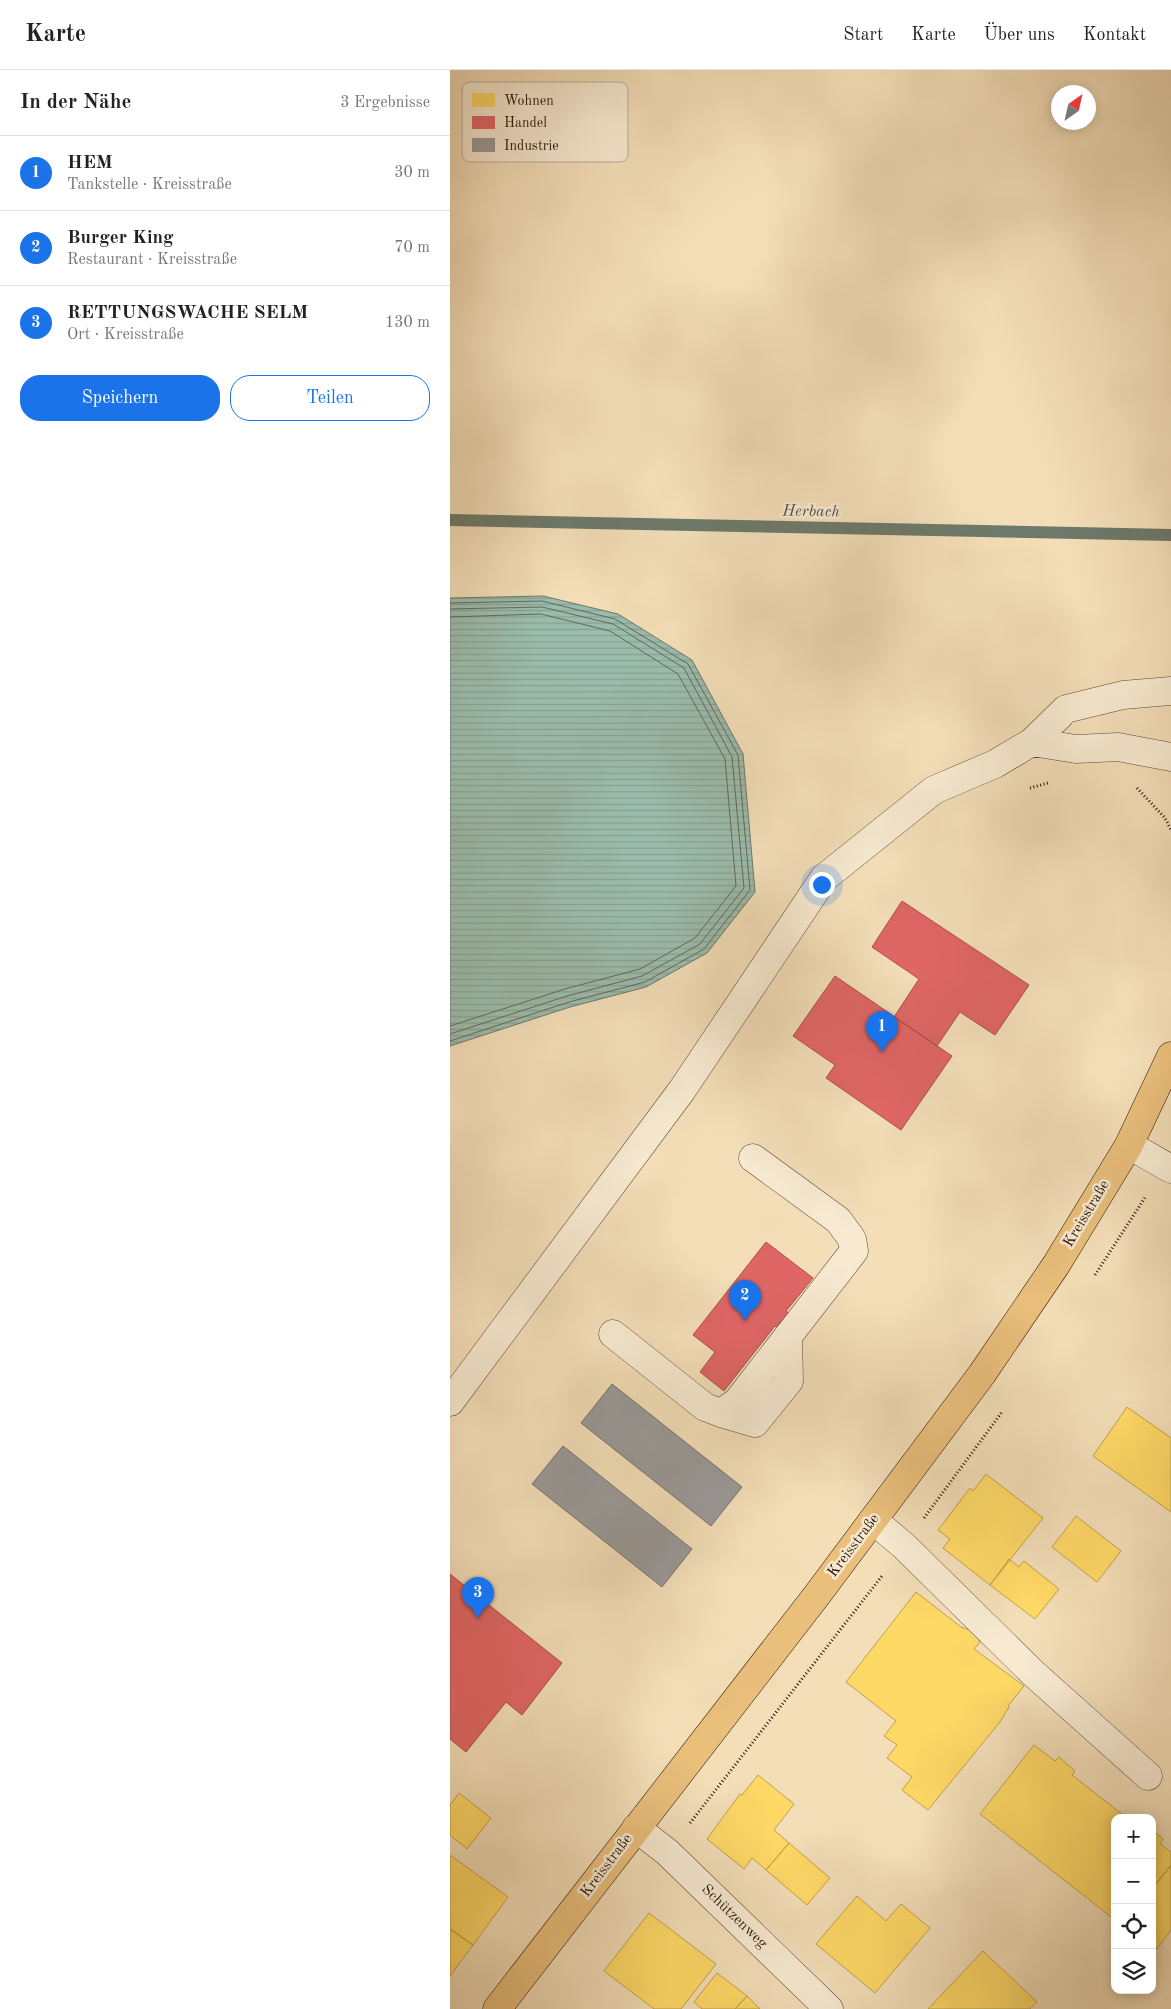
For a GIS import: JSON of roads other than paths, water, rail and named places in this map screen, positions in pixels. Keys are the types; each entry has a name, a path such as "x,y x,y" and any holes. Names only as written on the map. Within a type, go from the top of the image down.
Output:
{"main road":[{"name":"Kreisstraße","path":"497,2009 873,1520 1008,1336 1056,1265 1129,1145 1171,1056"}],"street":[{"path":"450,1402 682,1090 824,878 934,790 995,764 1032,742 1066,709 1123,695 1171,691"},
{"path":"1032,742 1076,749 1118,747 1171,757"},
{"path":"1129,1145 1171,1169"},
{"path":"612,1334 705,1407 721,1413 737,1402 854,1251 852,1239 838,1220 753,1158"},
{"path":"873,1520 904,1546 1034,1674 1148,1776"},
{"name":"Schützenweg","path":"636,1828 667,1852 829,2009"}],"water":[{"path":"543,596 618,614 692,660 743,754 755,892 707,953 646,987 570,1007 450,1046 450,598"}],"waterway":[{"name":"Herbach","path":"450,520 1171,535"}],"place":[{"name":"HEM","path":"882,1052"},
{"name":"Burger King","path":"745,1321"},
{"name":"RETTUNGSWACHE SELM","path":"478,1618"}]}
